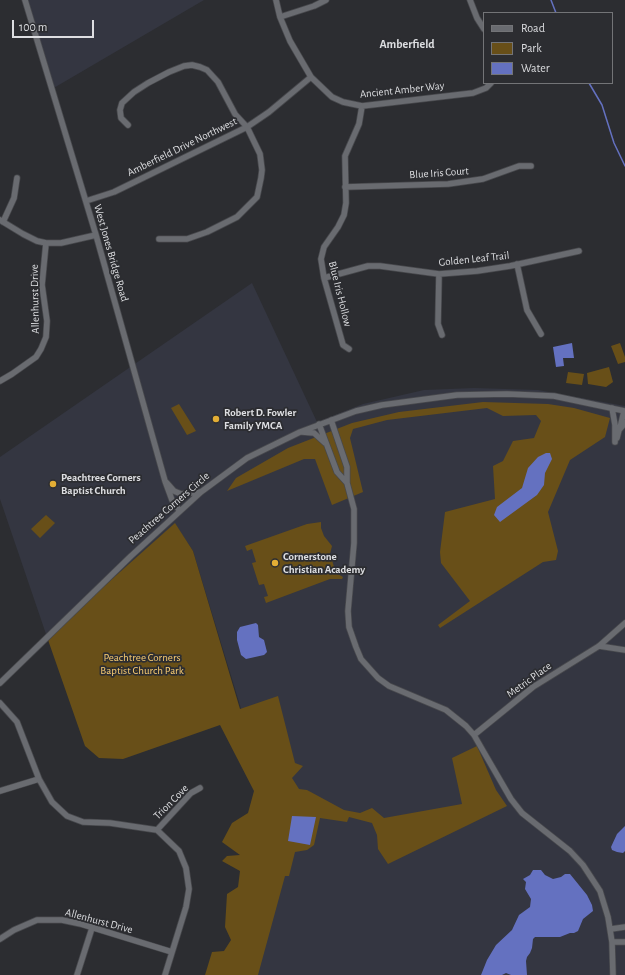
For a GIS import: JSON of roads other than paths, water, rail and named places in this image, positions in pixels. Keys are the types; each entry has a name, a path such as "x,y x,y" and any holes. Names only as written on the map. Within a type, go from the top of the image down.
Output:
{"street":[{"name":"West Jones Bridge Road","path":"25,0 96,235 165,481 172,500 179,510"},
{"name":"Ancient Amber Way","path":"276,0 280,17 290,41 311,77 332,97 343,102 362,106 473,93 486,88 490,84"},
{"path":"470,0 477,18 483,27"},
{"path":"280,17 324,1"},
{"path":"128,126 121,118 120,110 122,103 134,92 155,79 184,66 192,66 207,70 218,82 235,114 247,127 257,146 261,162 261,178 257,196 237,217 207,232 186,239 159,239"},
{"name":"Amberfield Drive Northwest","path":"86,201 114,192 247,127 269,112 311,77"},
{"name":"Blue Iris Hollow","path":"349,349 344,345 324,278 321,259 324,247 338,227 344,214 346,203 345,156 360,124 362,106"},
{"name":"Blue Iris Court","path":"345,187 448,184 483,179 520,166 531,166"},
{"path":"17,178 14,198 2,221 36,241 46,243 61,243 96,235"},
{"name":"Allenhurst Drive","path":"0,381 36,357 46,337 47,321 42,285 46,243"},
{"name":"Golden Leaf Trail","path":"324,278 368,266 380,266 439,274 477,271 579,251"},
{"path":"517,264 527,310 541,334"},
{"path":"439,274 438,324 442,335"},
{"name":"Peachtree Corners Circle","path":"0,683 179,510 200,492 247,458 300,432 356,411 382,405 457,395 507,394 554,396 625,411"},
{"path":"612,408 615,425 615,442 625,411"},
{"path":"331,420 347,467 347,483 352,498 355,521 349,605 349,627 361,659 378,678 389,686 446,710 466,726 474,735 511,799 522,813 570,851 583,865 600,891 611,929 612,975"},
{"path":"319,424 337,472 347,483"},
{"path":"619,430 625,424"},
{"path":"300,432 314,433 327,444"},
{"path":"165,481 174,491 181,494 200,492"},
{"name":"Metric Place","path":"474,735 533,687 599,646 625,623"},
{"path":"599,646 625,650"},
{"path":"0,703 18,722 39,779 52,802 67,816 83,822 110,823 157,830 179,851 186,868 189,889 186,907 165,975"},
{"path":"0,791 39,779"},
{"name":"Trion Cove","path":"157,830 190,793 200,788"},
{"name":"Allenhurst Drive","path":"0,939 14,930 37,920 62,920 172,952"},
{"path":"611,929 625,927"},
{"path":"77,975 92,928"},
{"path":"612,942 625,942"}],"water":[{"path":"572,343 574,358 563,358 564,366 556,367 553,347"},
{"path":"546,453 550,453 552,459 545,473 544,485 537,495 500,522 494,515 497,507 522,488 528,468 538,457"},
{"path":"256,623 258,625 259,637 264,640 267,652 264,655 246,659 241,655 237,640 237,632 240,627"},
{"path":"292,816 316,817 310,845 288,841"},
{"path":"625,826 625,851 623,853 612,850 611,847 617,834"},
{"path":"533,870 541,870 545,875 553,879 561,877 565,874 570,874 587,895 593,911 583,919 578,931 574,933 560,937 535,937 526,961 527,975 511,975 506,973 502,975 481,975 487,960 496,945 512,930 519,915 530,907 531,899 525,889 526,882 523,879 530,875"}],"waterway":[{"path":"551,0 556,12"},
{"path":"590,84 602,105 614,143 625,166"}],"place":[{"name":"Robert D. Fowler Family YMCA","path":"216,419"},
{"name":"Peachtree Corners Baptist Church","path":"53,484"},
{"name":"Cornerstone Christian Academy","path":"275,563"}],"district":[{"name":"Amberfield","path":"407,44"}],"park label":[{"name":"Peachtree Corners Baptist Church Park","path":"142,664"}]}
